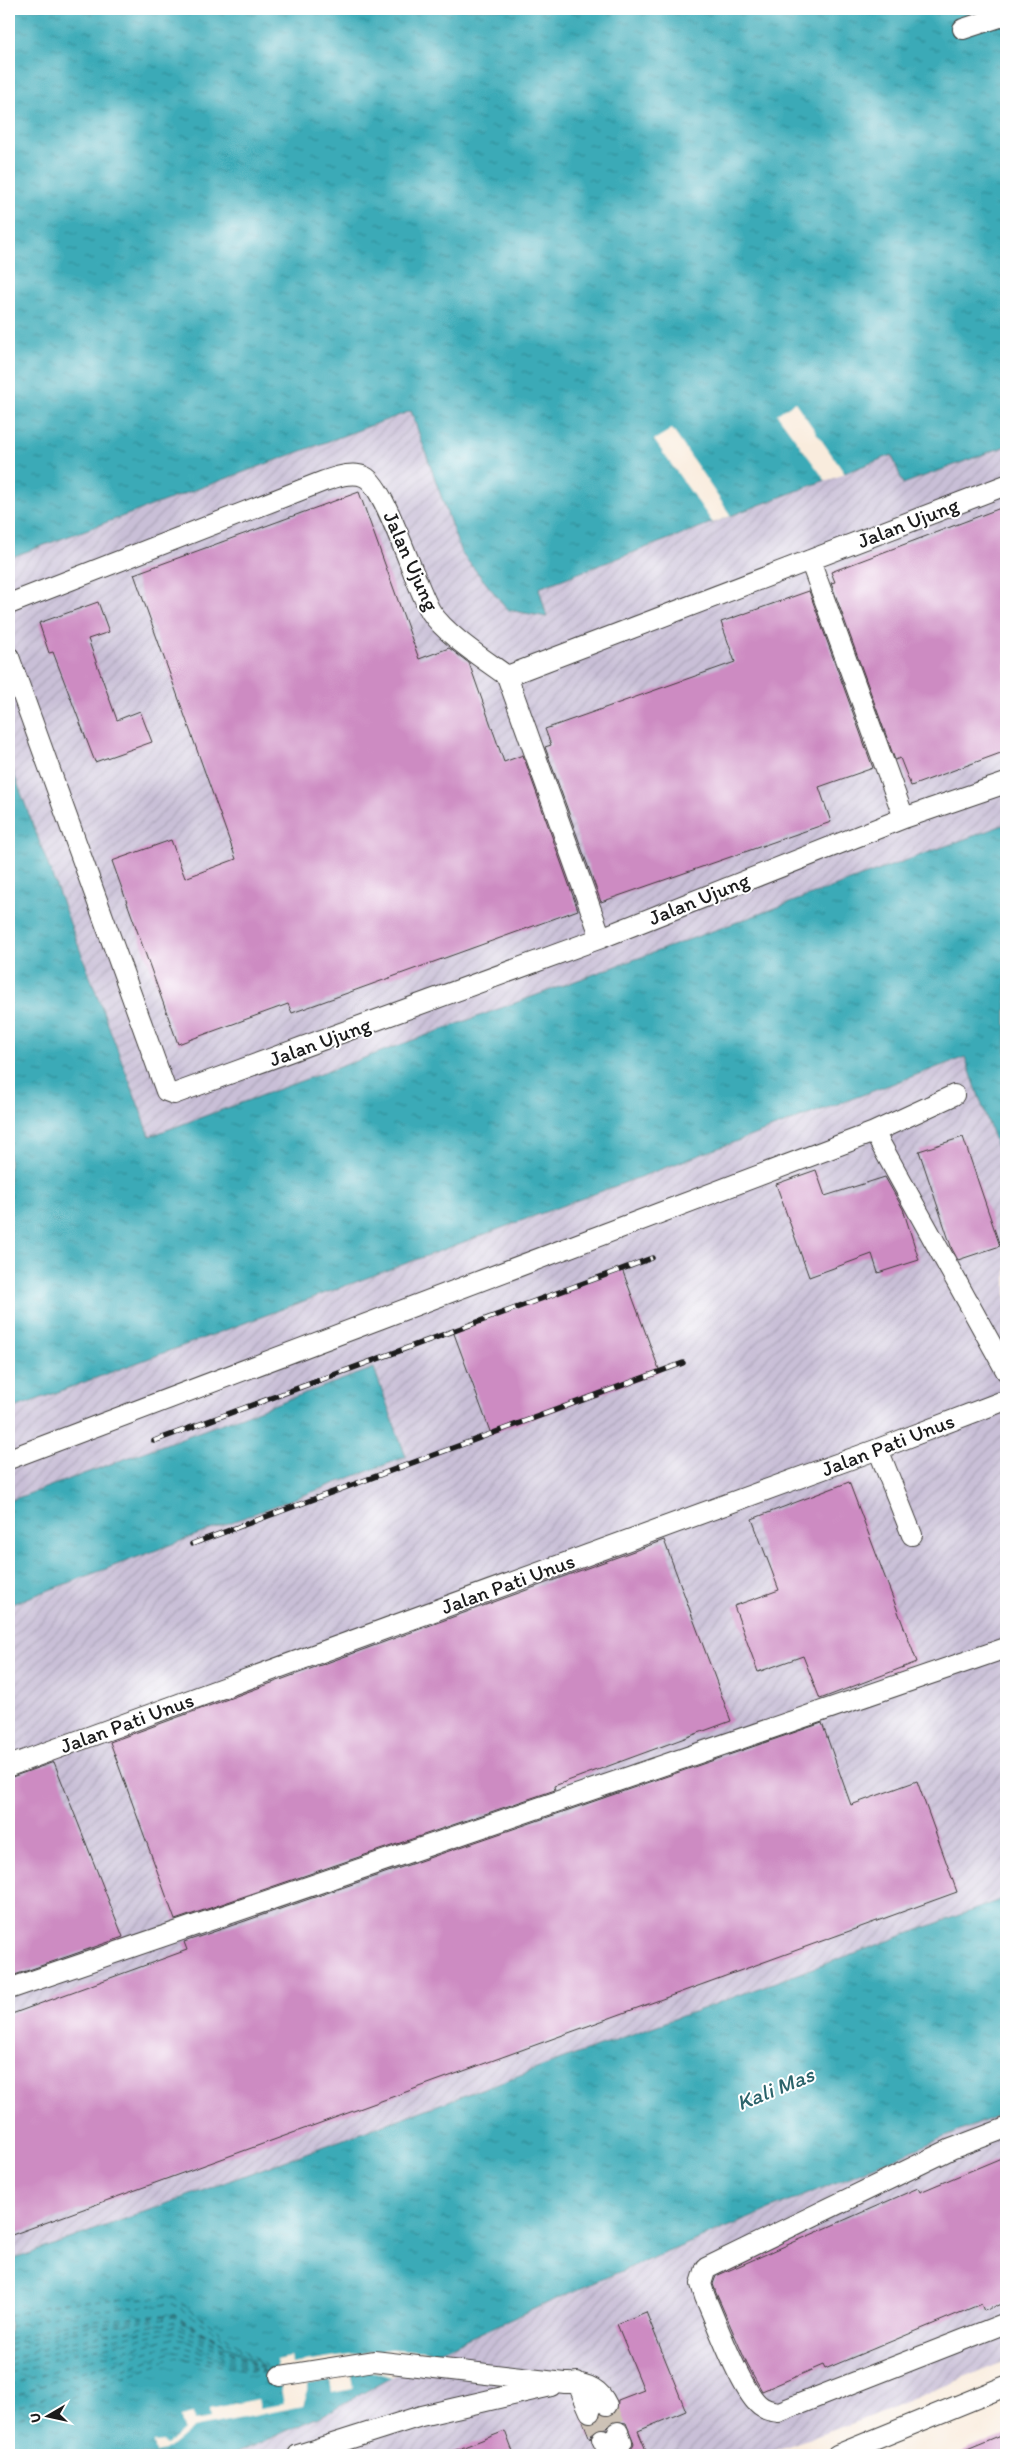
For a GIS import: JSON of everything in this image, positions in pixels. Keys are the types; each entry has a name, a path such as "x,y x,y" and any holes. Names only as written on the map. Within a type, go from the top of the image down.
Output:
{"street":[{"path":"963,29 1006,15"},
{"name":"Jalan Ujung","path":"9,604 324,481 347,474 364,476 374,483 383,498 399,540 432,613 454,636 507,676 1006,485"},
{"path":"810,560 904,818"},
{"name":"Jalan Ujung","path":"9,657 166,1091 174,1094 182,1093 601,938 904,818 1006,784"},
{"path":"507,676 601,938"},
{"path":"9,1459 874,1132 954,1095"},
{"path":"874,1132 1006,1371"},
{"name":"Jalan Pati Unus","path":"9,1766 878,1449 1006,1400"},
{"path":"878,1449 912,1535"},
{"path":"9,1989 1006,1648"},
{"path":"1006,2128 951,2149 706,2268 701,2284 704,2297 747,2389 758,2404 767,2410 779,2412 1006,2323"},
{"path":"280,2376 374,2361 571,2383 596,2388 602,2394 598,2409"},
{"path":"298,2455 421,2416 571,2383"},
{"path":"837,2455 1006,2386"}],"shaded area":[{"path":"411,411 461,553 547,616 539,588 892,455 903,484 1006,446 1006,824 150,1136 9,761 9,558"},
{"path":"965,1057 1006,1173 1006,1898 9,2261 9,1410"},
{"path":"1006,2112 1006,2361 856,2422 762,2455 232,2455 325,2414 437,2352 595,2282"}],"water":[{"path":"9,9 1006,9 1006,446 903,484 892,455 539,588 547,617 508,610 461,553 411,411 9,558"},
{"path":"9,761 150,1136 1006,824 1006,1173 965,1057 9,1410"},
{"path":"374,1368 406,1457 9,1605 9,1501"},
{"name":"Kali Mas","path":"1006,1898 1006,2112 595,2282 437,2352 325,2414 232,2455 9,2455 9,2261"}],"pier":[{"path":"795,402 845,474 826,481 777,414"},
{"path":"672,429 731,516 713,523 654,440"},
{"path":"391,2349 437,2352 392,2377 377,2372 350,2370 353,2389 332,2393 330,2380 308,2384 308,2391 303,2406 193,2428 165,2451 156,2453 154,2442 163,2441 165,2446 183,2430 181,2417 194,2414 195,2421 211,2418 210,2409 258,2399 260,2408 284,2404 276,2360 290,2357 292,2364"}],"building":[{"path":"359,492 419,659 449,648 469,663 504,762 523,755 578,910 292,1013 288,1004 178,1044 112,861 171,840 185,878 236,859 134,574"},
{"path":"1006,506 1006,751 911,786 900,758 895,760 831,583 835,582 831,572"},
{"path":"809,591 873,768 819,787 831,822 601,902 545,747 551,745 545,729 735,662 721,622"},
{"path":"98,602 109,632 88,639 117,720 140,711 152,742 95,762 53,652 49,653 39,623"},
{"path":"963,1137 1000,1246 958,1260 952,1249 919,1151"},
{"path":"816,1170 825,1196 885,1177 903,1209 919,1260 878,1273 872,1254 809,1277 776,1184"},
{"path":"622,1269 660,1372 491,1434 453,1331"},
{"path":"849,1482 917,1662 820,1699 803,1656 758,1672 734,1606 779,1590 752,1519"},
{"path":"664,1540 731,1721 554,1786 555,1790 175,1920 110,1742"},
{"path":"822,1723 851,1805 917,1781 957,1892 9,2236 9,2015 187,1950 184,1942"},
{"path":"54,1762 123,1937 9,1977 9,1778"},
{"path":"1006,2156 1006,2302 984,2311 981,2304 825,2369 823,2365 762,2391 747,2364 716,2293 713,2284 716,2276 918,2188 920,2192"},
{"path":"646,2312 686,2411 638,2431 648,2455 622,2455 631,2450 634,2443 626,2423 614,2421 607,2428 597,2428 592,2433 590,2439 583,2421 594,2423 601,2415 612,2416 617,2411 618,2400 644,2390 617,2324"},
{"path":"505,2431 514,2455 446,2455 446,2454"},
{"path":"1006,2434 1006,2455 955,2455"}],"ferry route":[{"path":"9,2316 62,2302 173,2297 273,2371"},
{"path":"9,2327 63,2313 173,2304 262,2364"},
{"path":"9,2340 63,2324 173,2314 273,2372"},
{"path":"9,2345 65,2329 173,2315 225,2345"},
{"path":"9,2351 66,2333 173,2317 218,2342"},
{"path":"9,2359 65,2342 173,2322 268,2370"},
{"path":"9,2366 67,2348 174,2326 259,2366"},
{"path":"9,2374 68,2355 174,2331 254,2365"},
{"path":"9,2386 70,2365 174,2337 265,2371"},
{"path":"9,2398 71,2375 174,2344 272,2374"},
{"path":"223,2345 251,2360"},
{"path":"9,2410 175,2351 267,2373"},
{"path":"9,2422 175,2357 272,2375"},
{"path":"257,2366 272,2373"}],"tunnel":[{"path":"607,2405 618,2432"},
{"path":"590,2412 602,2439"}],"railway":[{"path":"154,1441 652,1258"},
{"path":"192,1544 683,1363"}]}
